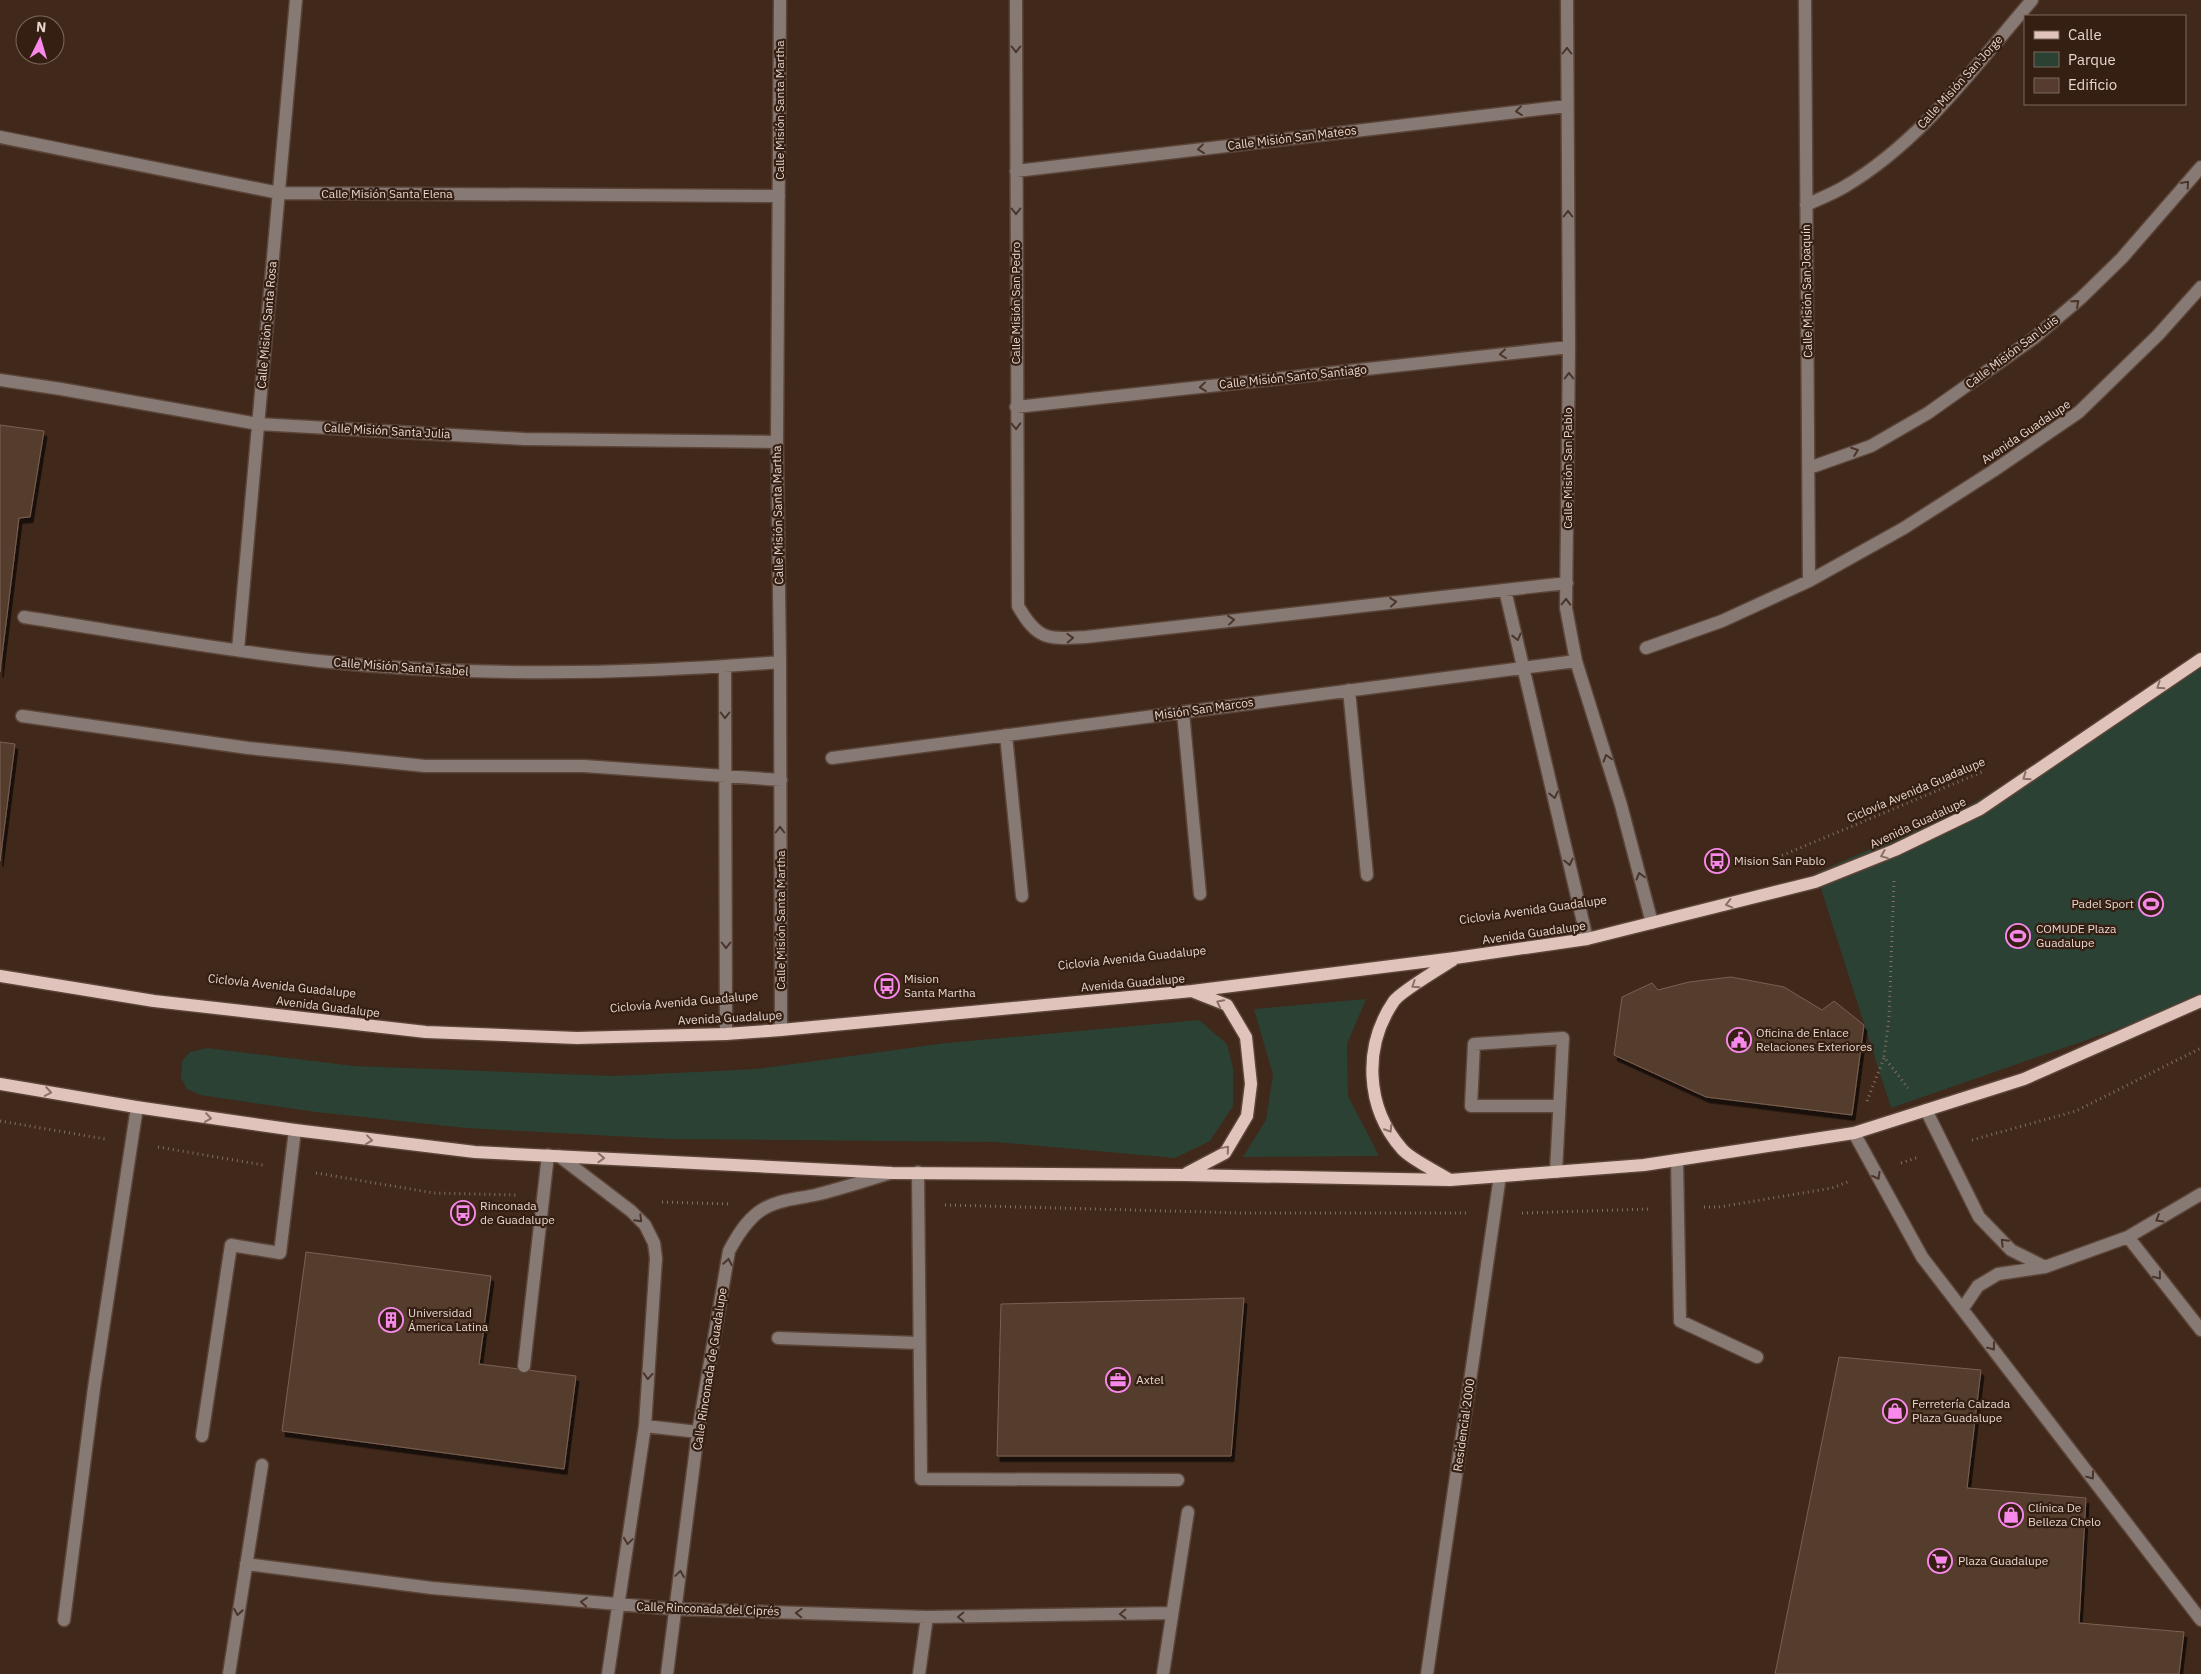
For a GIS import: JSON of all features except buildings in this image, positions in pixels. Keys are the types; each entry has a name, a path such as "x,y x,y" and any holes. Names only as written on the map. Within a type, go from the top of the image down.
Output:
{"main road":[{"name":"Avenida Guadalupe","path":"0,976 154,1001 426,1032 577,1038 726,1034 781,1030 1192,991 1456,958 1587,939 1815,882 1895,850 1980,809 2201,659"},
{"path":"1450,1180 1403,1150 1382,1117 1371,1077 1375,1040 1395,999 1456,958"},
{"path":"1185,1175 1225,1153 1247,1116 1251,1084 1246,1037 1226,1005 1192,991"},
{"path":"0,1084 136,1107 295,1130 475,1152 892,1173 1185,1175 1450,1180 1644,1165 1854,1134 2024,1079 2201,1001"}],"street":[{"name":"Calle Misión Santa Rosa","path":"238,650 296,0"},
{"name":"Calle Misión Santa Martha","path":"780,0 777,442 780,662 781,1030"},
{"name":"Calle Misión San Pedro","path":"1016,0 1018,606 1029,625 1052,638 1095,636 1505,590"},
{"name":"Calle Misión San Pablo","path":"1567,0 1569,347 1566,608 1576,661 1621,805 1652,923"},
{"name":"Calle Misión San Joaquín","path":"1805,0 1810,581"},
{"name":"Calle Misión San Jorge","path":"1806,205 1844,187 1872,168 1927,121 2032,0"},
{"name":"Calle Misión San Mateos","path":"1016,171 1567,106"},
{"name":"Calle Misión Santa Elena","path":"0,137 279,193 780,196"},
{"name":"Calle Misión San Luis","path":"1809,468 1871,446 1928,413 2034,338 2081,298 2122,258 2201,167"},
{"name":"Avenida Guadalupe","path":"1646,648 1722,620 1810,581 1904,528 1993,471 2080,412 2158,335 2201,287"},
{"name":"Calle Misión Santo Santiago","path":"1016,407 1569,347"},
{"name":"Calle Misión Santa Julia","path":"0,380 258,424 524,438 777,442"},
{"path":"1567,583 1505,590 1587,939"},
{"name":"Calle Misión Santa Isabel","path":"24,616 318,661 481,672 562,674 725,667 780,662"},
{"name":"Misión San Marcos","path":"832,758 1576,661"},
{"path":"725,667 726,1034"},
{"path":"1348,690 1367,875"},
{"path":"1183,712 1200,894"},
{"path":"22,716 248,748 425,766 584,766 780,780"},
{"path":"1006,735 1022,896"},
{"path":"1556,1172 1563,1038 1474,1044 1471,1106 1559,1106"},
{"path":"64,1620 94,1388 136,1107"},
{"path":"1926,1110 1979,1217 2011,1250 2045,1267"},
{"path":"202,1436 231,1246 280,1253 295,1130"},
{"path":"1854,1134 1922,1257 2201,1620"},
{"path":"524,1366 554,1156 631,1211 645,1225 654,1243 656,1258 645,1426 608,1674"},
{"path":"1677,1160 1680,1321 1757,1357"},
{"path":"918,1172 921,1479 1178,1480"},
{"name":"Calle Rinconada de Guadalupe","path":"667,1674 698,1432 729,1251 736,1237 758,1212 773,1204 892,1173"},
{"name":"Residencial 2000","path":"1427,1674 1500,1176"},
{"path":"1963,1308 1978,1286 1998,1274 2045,1267 2128,1237 2201,1194"},
{"path":"2128,1237 2201,1330"},
{"path":"778,1338 919,1343"},
{"path":"645,1426 698,1432"},
{"path":"228,1674 262,1465"},
{"path":"1163,1674 1188,1512"},
{"name":"Calle Rinconada del Ciprés","path":"246,1564 432,1588 675,1609 927,1617 1172,1613"},
{"path":"919,1674 927,1617"}],"path":[{"name":"Ciclovía Avenida Guadalupe","path":"1753,868 1986,771"},
{"path":"1854,1134 1884,1057 1889,1018 1895,850"},
{"path":"1884,1057 1926,1110"}],"green space":[{"name":"COMUDE Plaza Guadalupe","path":"2201,663 2201,1000 1891,1108 1816,873 1972,804"},
{"path":"1366,999 1347,1044 1348,1096 1379,1156 1243,1157 1266,1120 1273,1075 1254,1009"},
{"path":"1199,1020 1227,1044 1233,1068 1233,1106 1210,1141 1175,1158 995,1142 669,1139 466,1128 316,1112 200,1095 187,1089 181,1078 182,1061 190,1052 207,1048 354,1066 613,1076 757,1069 946,1043"}],"place":[{"name":"Mision San Pablo","path":"1717,861"},
{"name":"Padel Sport","path":"2151,904"},
{"name":"COMUDE Plaza Guadalupe","path":"2018,936"},
{"name":"Mision Santa Martha","path":"887,986"},
{"name":"Oficina de Enlace Relaciones Exteriores","path":"1739,1040"},
{"name":"Rinconada de Guadalupe","path":"463,1213"},
{"name":"Universidad Ámerica Latina","path":"391,1320"},
{"name":"Axtel","path":"1118,1380"},
{"name":"Ferretería Calzada Plaza Guadalupe","path":"1895,1411"},
{"name":"Clínica De Belleza Chelo","path":"2011,1515"},
{"name":"Plaza Guadalupe","path":"1940,1561"}]}
